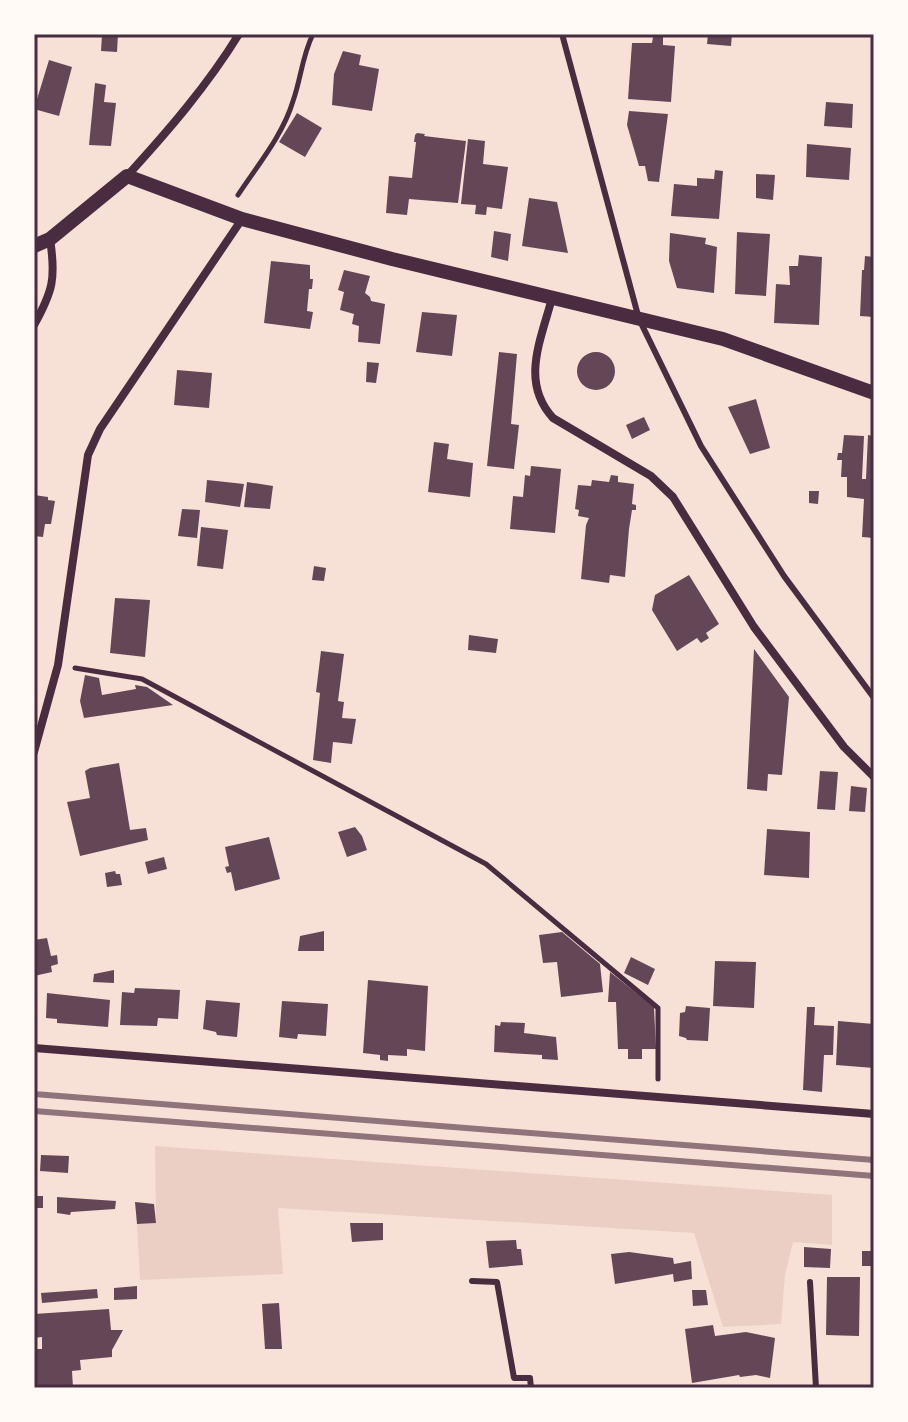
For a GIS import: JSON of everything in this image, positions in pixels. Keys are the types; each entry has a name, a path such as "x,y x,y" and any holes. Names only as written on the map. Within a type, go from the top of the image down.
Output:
{"street":[{"path":"34,246 50,239 127,176 173,126 219,68 239,34"},
{"path":"127,176 242,219 723,339 874,393"},
{"path":"34,752 58,665 88,455 115,406 242,219"},
{"path":"34,325 51,294 55,269 50,239"},
{"path":"552,298 533,381 541,405 553,418 651,476 673,497 754,627 844,747 874,777"},
{"path":"34,1048 874,1114"}],"lane":[{"path":"562,34 639,319 701,446 784,576 874,698"},
{"path":"472,1281 497,1282 514,1378 530,1378 531,1388"},
{"path":"810,1282 816,1388"}],"path":[{"path":"227,213 286,120 313,34"},
{"path":"58,665 142,679 486,864 658,1008 659,1096"}],"shaded area":[{"path":"155,1146 832,1195 832,1245 793,1242 785,1275 781,1324 723,1327 694,1233 278,1208 283,1274 140,1280 137,1224 156,1223"}],"building":[{"path":"102,34 118,34 117,52 101,51"},
{"path":"647,34 663,34 663,45 675,46 671,102 628,99 632,43 652,43 653,37"},
{"path":"708,34 732,34 731,46 707,44"},
{"path":"343,51 361,55 359,65 379,69 372,111 332,105 334,74"},
{"path":"49,60 72,67 59,116 34,109"},
{"path":"95,83 106,85 104,102 116,103 111,146 89,145"},
{"path":"826,102 853,104 852,128 824,126"},
{"path":"629,111 668,114 659,182 648,181 645,166 639,166 627,125"},
{"path":"297,113 322,128 305,157 279,142"},
{"path":"417,133 466,141 458,203 409,199 407,215 386,213 389,176 412,178"},
{"path":"468,139 485,141 483,164 508,167 502,209 487,207 486,215 475,214 476,205 461,204"},
{"path":"807,144 851,148 849,180 806,177"},
{"path":"715,170 723,171 719,219 671,216 674,184 697,186 697,178 714,179"},
{"path":"756,174 775,175 773,200 756,198"},
{"path":"529,198 557,202 568,253 522,246"},
{"path":"494,231 511,234 508,261 491,257"},
{"path":"737,232 770,234 766,296 735,294"},
{"path":"670,233 706,238 705,244 717,247 714,293 677,288 669,261"},
{"path":"799,255 822,257 819,325 774,323 776,284 790,285 789,266 798,266"},
{"path":"865,256 874,257 874,317 860,316"},
{"path":"271,261 310,265 310,279 313,279 307,311 313,312 310,329 264,323"},
{"path":"344,270 370,276 365,293 371,301 385,304 380,344 358,342 359,326 352,324 354,314 340,310 344,292 338,290"},
{"path":"422,312 457,315 452,356 416,352"},
{"path":"499,352 517,354 511,424 519,425 514,469 487,466"},
{"path":"596,352 609,358 615,371 609,384 596,390 583,384 577,371 583,358"},
{"path":"367,362 379,363 376,383 366,382"},
{"path":"177,370 212,373 209,408 174,405"},
{"path":"756,399 770,448 750,454 728,407"},
{"path":"644,417 650,430 632,439 626,425"},
{"path":"844,435 864,436 862,479 866,479 868,435 874,436 874,538 862,537 864,499 847,497 847,477 841,477 842,460 837,460 838,453 842,453"},
{"path":"434,442 449,444 447,459 473,463 470,497 428,492"},
{"path":"531,466 561,469 555,533 510,529 513,496 523,497 525,475 530,476"},
{"path":"611,475 618,476 618,482 634,484 632,504 636,505 636,510 632,510 625,577 610,575 609,583 581,579 589,518 578,516 579,510 575,509 578,485 591,486 592,480 609,482"},
{"path":"207,480 244,484 240,507 205,502"},
{"path":"247,482 273,486 270,509 244,507"},
{"path":"809,491 819,491 818,504 809,503"},
{"path":"34,495 55,501 51,524 45,524 43,537 34,536"},
{"path":"182,509 200,510 197,538 178,536"},
{"path":"201,527 228,530 223,569 197,566"},
{"path":"314,566 326,568 324,581 312,580"},
{"path":"689,575 719,624 706,633 709,638 701,643 697,638 677,651 652,610 655,595"},
{"path":"115,598 150,600 145,657 110,653"},
{"path":"469,635 498,639 496,653 468,650"},
{"path":"754,649 789,697 782,775 768,774 767,791 747,789"},
{"path":"321,651 344,654 338,701 344,702 342,718 356,719 352,744 333,742 331,763 313,760"},
{"path":"85,675 99,678 102,695 136,689 135,685 147,687 173,705 84,718 80,701"},
{"path":"119,763 130,830 146,828 148,840 80,856 67,802 90,798 85,771"},
{"path":"820,771 838,772 835,810 817,809"},
{"path":"851,786 867,788 865,812 849,811"},
{"path":"355,827 367,850 347,857 338,832"},
{"path":"767,829 810,832 809,878 764,875"},
{"path":"269,837 280,879 235,891 231,872 227,873 225,867 229,866 225,847"},
{"path":"164,857 167,869 148,874 145,862"},
{"path":"115,871 120,874 122,885 107,887 105,873"},
{"path":"324,931 324,951 298,951 300,936"},
{"path":"562,932 600,964 603,992 561,997 557,962 543,963 539,935"},
{"path":"47,938 51,956 57,955 58,964 51,966 52,972 34,976 34,940"},
{"path":"631,957 655,969 648,985 624,973"},
{"path":"715,961 756,962 754,1008 713,1006"},
{"path":"114,970 114,983 93,982 94,974"},
{"path":"610,972 654,1007 656,1049 642,1049 642,1059 628,1059 628,1049 618,1049 616,1002 608,1002"},
{"path":"368,980 428,986 425,1051 407,1049 407,1056 388,1055 388,1061 380,1060 380,1055 363,1053"},
{"path":"135,988 180,990 178,1019 158,1018 157,1026 120,1025 122,992 134,993"},
{"path":"47,993 110,1000 108,1027 57,1023 57,1019 46,1018"},
{"path":"206,1000 240,1003 237,1037 217,1035 203,1029"},
{"path":"282,1001 328,1004 326,1036 298,1034 297,1039 279,1037"},
{"path":"686,1006 710,1008 708,1041 687,1040 679,1036 680,1013 685,1012"},
{"path":"807,1007 815,1007 814,1025 834,1026 833,1055 824,1055 822,1092 803,1090"},
{"path":"838,1021 874,1024 874,1068 836,1065"},
{"path":"501,1022 525,1023 524,1033 556,1037 558,1060 542,1059 542,1055 494,1052 495,1025 500,1026"},
{"path":"41,1155 69,1156 68,1173 40,1171"},
{"path":"34,1196 43,1196 43,1208 34,1208"},
{"path":"57,1197 116,1201 115,1209 71,1212 70,1215 57,1213"},
{"path":"135,1202 154,1204 156,1223 137,1224"},
{"path":"350,1223 383,1223 383,1240 352,1242"},
{"path":"516,1240 523,1265 489,1268 486,1241"},
{"path":"804,1247 831,1249 830,1268 804,1267"},
{"path":"862,1251 874,1251 874,1266 862,1266"},
{"path":"629,1252 673,1258 674,1264 691,1261 692,1279 674,1282 673,1274 615,1284 611,1254"},
{"path":"827,1277 860,1277 859,1336 826,1335"},
{"path":"137,1286 137,1299 114,1300 114,1288"},
{"path":"97,1289 98,1298 42,1303 41,1293"},
{"path":"692,1290 706,1290 708,1305 693,1306"},
{"path":"279,1303 282,1349 265,1349 262,1304"},
{"path":"109,1309 111,1330 123,1330 112,1350 112,1357 80,1360 81,1370 72,1371 73,1388 35,1388 34,1349 42,1349 42,1337 34,1338 34,1314"},
{"path":"713,1325 715,1336 746,1332 775,1338 770,1378 739,1375 692,1383 685,1329"}],"railway":[{"path":"34,1094 874,1160"},
{"path":"34,1111 874,1176"}]}
